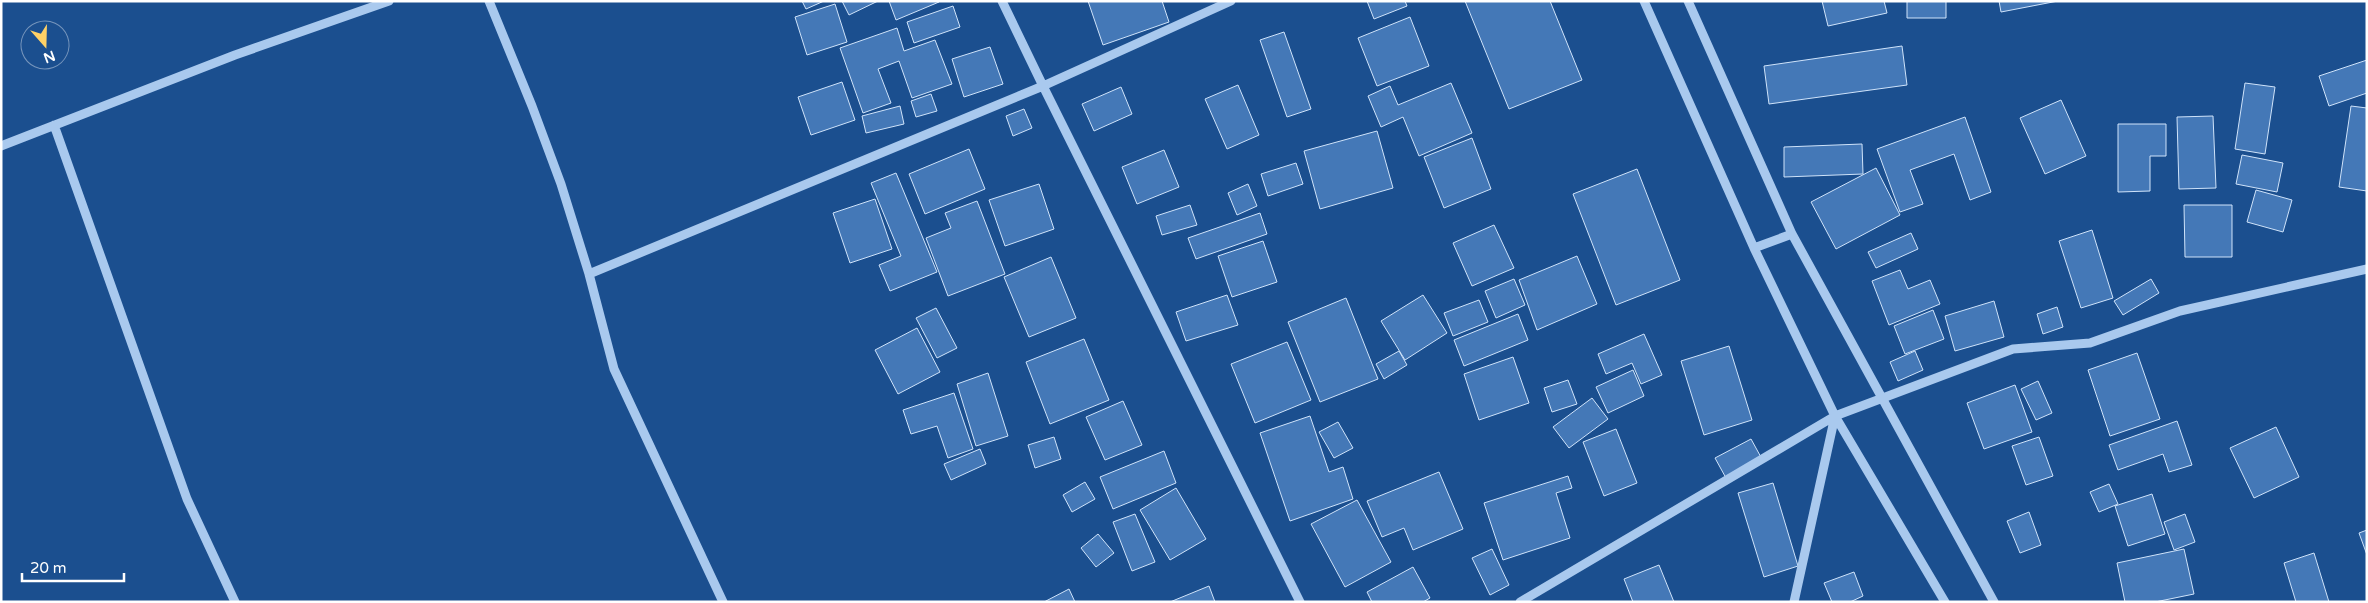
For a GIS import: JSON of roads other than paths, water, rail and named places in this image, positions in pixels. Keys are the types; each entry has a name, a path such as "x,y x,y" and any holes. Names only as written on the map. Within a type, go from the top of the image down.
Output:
{"street":[{"path":"1,146 235,55 389,1"},
{"path":"489,1 532,106 561,184 589,274 614,369 723,602"},
{"path":"1002,1 1300,602"},
{"path":"589,274 1043,86 1231,1"},
{"path":"1644,1 1754,248 1835,416 1945,602"},
{"path":"1688,1 1792,234 1994,602"},
{"path":"54,124 187,500 235,602"},
{"path":"1754,248 1792,234"},
{"path":"1520,602 1835,416 2013,349 2090,343 2180,311 2367,269"},
{"path":"1794,602 1835,416"}]}
